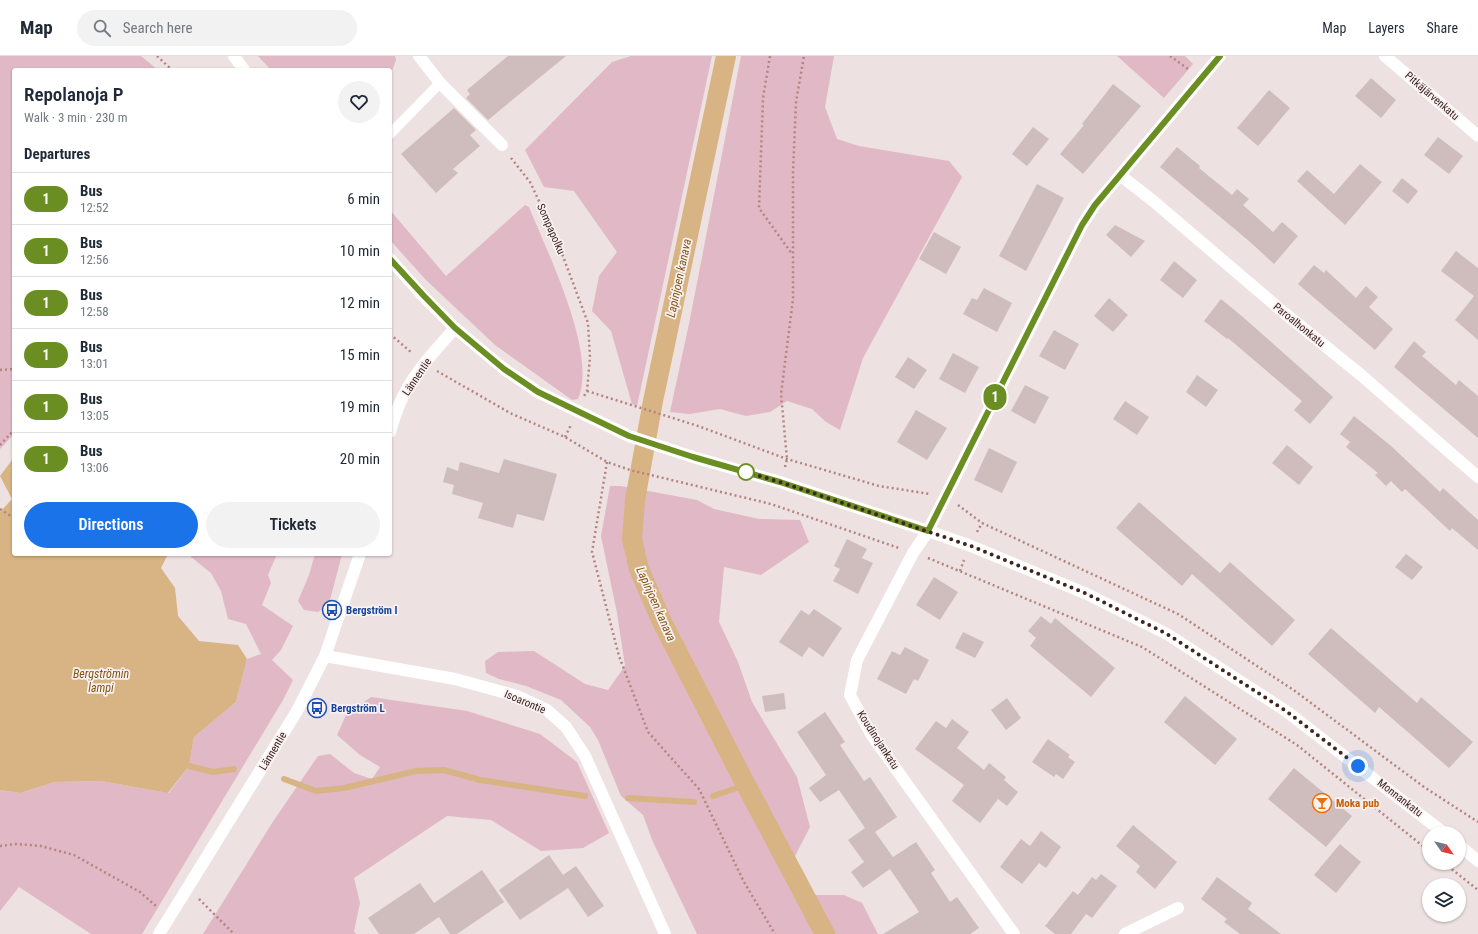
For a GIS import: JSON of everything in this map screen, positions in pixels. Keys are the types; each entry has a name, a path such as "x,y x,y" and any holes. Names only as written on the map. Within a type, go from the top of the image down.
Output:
{"street":[{"path":"234,56 243,68"},
{"path":"419,56 440,83 502,145"},
{"name":"Koudinojankatu","path":"1014,934 872,734 850,695 857,660 913,553 928,531 1082,225 1095,205 1220,56"},
{"name":"Pitkäjärvenkatu","path":"1385,56 1478,136"},
{"name":"Paroalhonkatu","path":"1120,175 1152,200 1355,371 1478,477"},
{"name":"Monnankatu","path":"392,261 455,328 504,369 538,392 629,436 693,457 780,482 928,531 971,546 1087,594 1167,634 1286,711 1435,826"},
{"name":"Lännentie","path":"392,426 400,402 424,363 455,328"},
{"name":"Lännentie","path":"159,934 297,711 325,656 359,556"},
{"name":"Isoarontie","path":"325,656 455,679 517,696 547,710 566,727 584,756 665,934"},
{"path":"1466,851 1478,861"},
{"path":"1125,934 1178,908"}],"lane":[{"path":"392,132 440,83"}],"path":[{"path":"157,56 170,68"},
{"path":"770,56 763,98 759,208 793,255"},
{"path":"788,459 781,394 793,299 793,172 796,102 804,56"},
{"path":"1170,56 1201,79"},
{"name":"Sompapolku","path":"502,145 530,182 555,235 588,323 590,357 587,391 565,437"},
{"path":"392,336 424,363 510,413 565,437 607,462 630,470 771,504 913,553 1142,647 1297,745 1422,845"},
{"path":"0,370 12,369"},
{"path":"587,391 698,426 788,459 879,486 945,496 982,523"},
{"path":"0,445 12,432"},
{"path":"607,462 592,552 619,656 648,732 698,788 744,882 775,934"},
{"path":"0,509 12,517"},
{"path":"1424,787 1478,822"},
{"path":"0,846 16,844 41,846 74,855 140,892 170,918"},
{"path":"1453,870 1478,890"},
{"path":"187,887 234,934"}],"shaded area":[{"path":"0,56 141,56 156,68 12,68 12,436 0,449"},
{"path":"258,56 395,56 396,60 392,71 392,68 269,68"},
{"path":"631,56 712,56 637,406 632,404 611,331 592,311 599,276 617,252 574,191 544,187 525,150 612,62"},
{"path":"741,56 834,56 825,107 837,139 859,146 949,161 962,177 863,358 840,430 826,422 812,409 787,401 770,412 746,416 720,409 690,414 670,412 690,319"},
{"path":"1117,56 1185,56 1193,64 1164,98"},
{"path":"525,205 529,207 558,275 576,330 581,356 582,379 578,399 572,400 495,345 425,279 392,242 392,212 446,276"},
{"path":"610,486 621,486 697,500 714,509 759,519 800,520 809,542 761,575 724,567 719,622 738,662 752,702 797,777 810,827 792,862 806,895 844,895 862,903 878,934 697,934 653,842 643,815 621,796 598,740 590,727 561,700 526,686 499,679 486,673 485,661 498,652 534,651 585,684 608,690 625,666 617,613 601,536"},
{"path":"276,556 268,575 271,583 262,605 293,626 281,650 272,660 293,680 283,700 142,934 91,934 19,887 0,911 0,790 20,793 55,782 101,781 169,793 189,766 194,737 236,702 247,659 261,654 246,624 228,619 221,591 211,573 191,557"},
{"path":"314,556 341,556 329,604 318,612 304,610 298,601 309,575"},
{"path":"371,697 467,711 540,734 577,762 609,833 583,848 541,851 491,820 447,816 354,878 360,903 354,931 356,934 203,934 274,820 318,756 330,754 354,773 372,779 380,767 360,755 337,735 346,715"}],"water":[{"name":"Bergströmin lampi","path":"12,460 12,499 0,476"},
{"name":"Bergströmin lampi","path":"12,499 12,556 167,556 161,568 175,588 178,616 199,641 238,645 247,659 236,702 194,737 189,766 168,793 101,781 55,782 20,793 0,790 0,512"}],"building":[{"path":"508,56 566,56 488,120 466,98 470,94 467,90"},
{"path":"1371,78 1396,100 1381,118 1355,96"},
{"path":"1113,84 1141,106 1083,174 1060,154 1084,125 1082,124"},
{"path":"1269,90 1290,108 1258,146 1237,128"},
{"path":"454,108 476,130 470,135 480,146 453,169 458,173 436,193 401,154"},
{"path":"1033,127 1049,139 1027,166 1012,154"},
{"path":"1438,137 1463,156 1449,174 1424,155"},
{"path":"1177,147 1200,166 1199,168 1232,195 1237,189 1249,199 1243,205 1273,232 1282,222 1298,236 1274,264 1249,241 1160,167"},
{"path":"1360,164 1382,182 1345,225 1297,181 1307,170 1334,194"},
{"path":"1402,178 1418,191 1408,204 1392,191"},
{"path":"1037,184 1064,198 1026,271 999,256"},
{"path":"1115,225 1145,241 1131,257 1106,235"},
{"path":"934,232 961,247 946,274 919,259"},
{"path":"1456,251 1478,268 1478,340 1455,320 1474,296 1441,271"},
{"path":"1174,261 1197,280 1183,298 1160,280"},
{"path":"1314,265 1324,273 1326,270 1356,298 1366,286 1378,297 1369,307 1393,329 1375,350 1298,284"},
{"path":"984,288 1012,303 997,332 963,314 972,298 977,300"},
{"path":"1109,298 1128,315 1113,332 1094,316"},
{"path":"1221,299 1333,397 1310,424 1294,410 1302,401 1228,338 1227,339 1204,321"},
{"path":"1054,330 1079,344 1065,370 1039,356"},
{"path":"1414,341 1426,352 1422,356 1456,385 1459,380 1478,396 1478,438 1394,367"},
{"path":"953,353 979,367 965,393 939,379"},
{"path":"908,357 927,370 914,389 895,377"},
{"path":"1197,375 1218,390 1206,407 1186,392"},
{"path":"1025,385 1049,397 1035,424 1011,411"},
{"path":"1125,401 1149,417 1137,435 1113,419"},
{"path":"916,410 947,428 927,460 897,442"},
{"path":"1354,416 1390,445 1440,492 1443,488 1478,520 1478,550 1452,528 1450,531 1405,489 1402,492 1391,481 1386,486 1375,475 1378,473 1346,447 1350,442 1340,434"},
{"path":"1287,445 1313,467 1299,485 1272,463"},
{"path":"989,448 1017,462 1002,493 974,480"},
{"path":"504,459 557,474 544,521 517,514 513,528 478,518 483,503 452,494 454,485 443,482 447,467 458,471 460,462 499,473"},
{"path":"1139,502 1220,573 1230,562 1295,620 1272,646 1192,574 1182,586 1116,528"},
{"path":"847,539 867,549 862,558 873,563 858,594 833,581 840,569 834,566"},
{"path":"1406,554 1423,567 1412,580 1395,567"},
{"path":"934,577 958,592 940,620 916,605"},
{"path":"814,609 842,628 823,657 809,647 802,657 779,642 801,610 809,615"},
{"path":"1041,616 1051,624 1055,618 1115,668 1091,697 1030,646 1036,638 1028,631"},
{"path":"1331,628 1417,703 1421,697 1473,742 1449,768 1379,707 1375,713 1308,654"},
{"path":"963,632 984,642 975,658 955,648"},
{"path":"905,647 929,660 918,681 914,679 906,694 877,679 892,651 900,655"},
{"path":"784,693 786,709 765,712 762,696"},
{"path":"1185,696 1237,739 1215,765 1164,722"},
{"path":"1007,698 1021,718 1006,730 991,710"},
{"path":"825,712 845,742 840,745 864,781 870,777 897,817 875,832 893,857 916,842 935,870 931,873 950,902 957,897 979,928 970,934 883,934 919,912 890,869 863,888 851,872 864,862 848,840 865,828 839,790 820,802 809,788 826,775 797,732"},
{"path":"952,719 969,732 957,748 984,770 989,763 1006,777 1004,780 1018,792 1007,806 998,799 980,823 952,801 964,785 915,749 936,721 946,728"},
{"path":"1048,739 1070,755 1068,757 1075,762 1063,779 1056,774 1054,777 1032,762"},
{"path":"1294,768 1352,816 1326,847 1268,799"},
{"path":"1133,825 1177,862 1155,889 1136,872 1140,866 1116,846"},
{"path":"1041,831 1061,847 1046,868 1039,863 1022,884 1000,867 1021,839 1030,846"},
{"path":"1340,844 1361,862 1336,893 1314,875"},
{"path":"549,855 563,875 576,866 604,906 588,917 568,888 520,920 499,890"},
{"path":"482,870 504,902 457,934 450,934 439,917 414,934 379,934 368,918 420,883 434,903"},
{"path":"1101,874 1117,886 1092,918 1086,914 1071,934 1055,934 1045,926 1073,891 1078,895 1092,877 1096,880"},
{"path":"1217,877 1252,903 1248,909 1281,934 1240,934 1224,922 1227,919 1201,899"}],"waterway":[{"name":"Lapinjoen kanava","path":"726,56 653,401 635,500 632,539 639,569 662,622 825,934"},
{"path":"189,766 213,772 234,769"},
{"path":"284,779 316,791 344,788 416,771 444,770 480,780 585,796"},
{"path":"713,796 746,785"},
{"path":"628,798 694,802"}],"bus line":[{"name":"1","path":"392,261 455,328 504,369 538,392 629,436 693,457 780,482 928,531 1082,225 1095,205 1220,56"}],"place":[{"name":"Bergström I","path":"332,610"},
{"name":"Bergström L","path":"317,708"},
{"name":"Moka pub","path":"1322,803"}],"route":[{"path":"746,472 971,546 1087,594 1167,634 1286,711 1358,766"}]}
